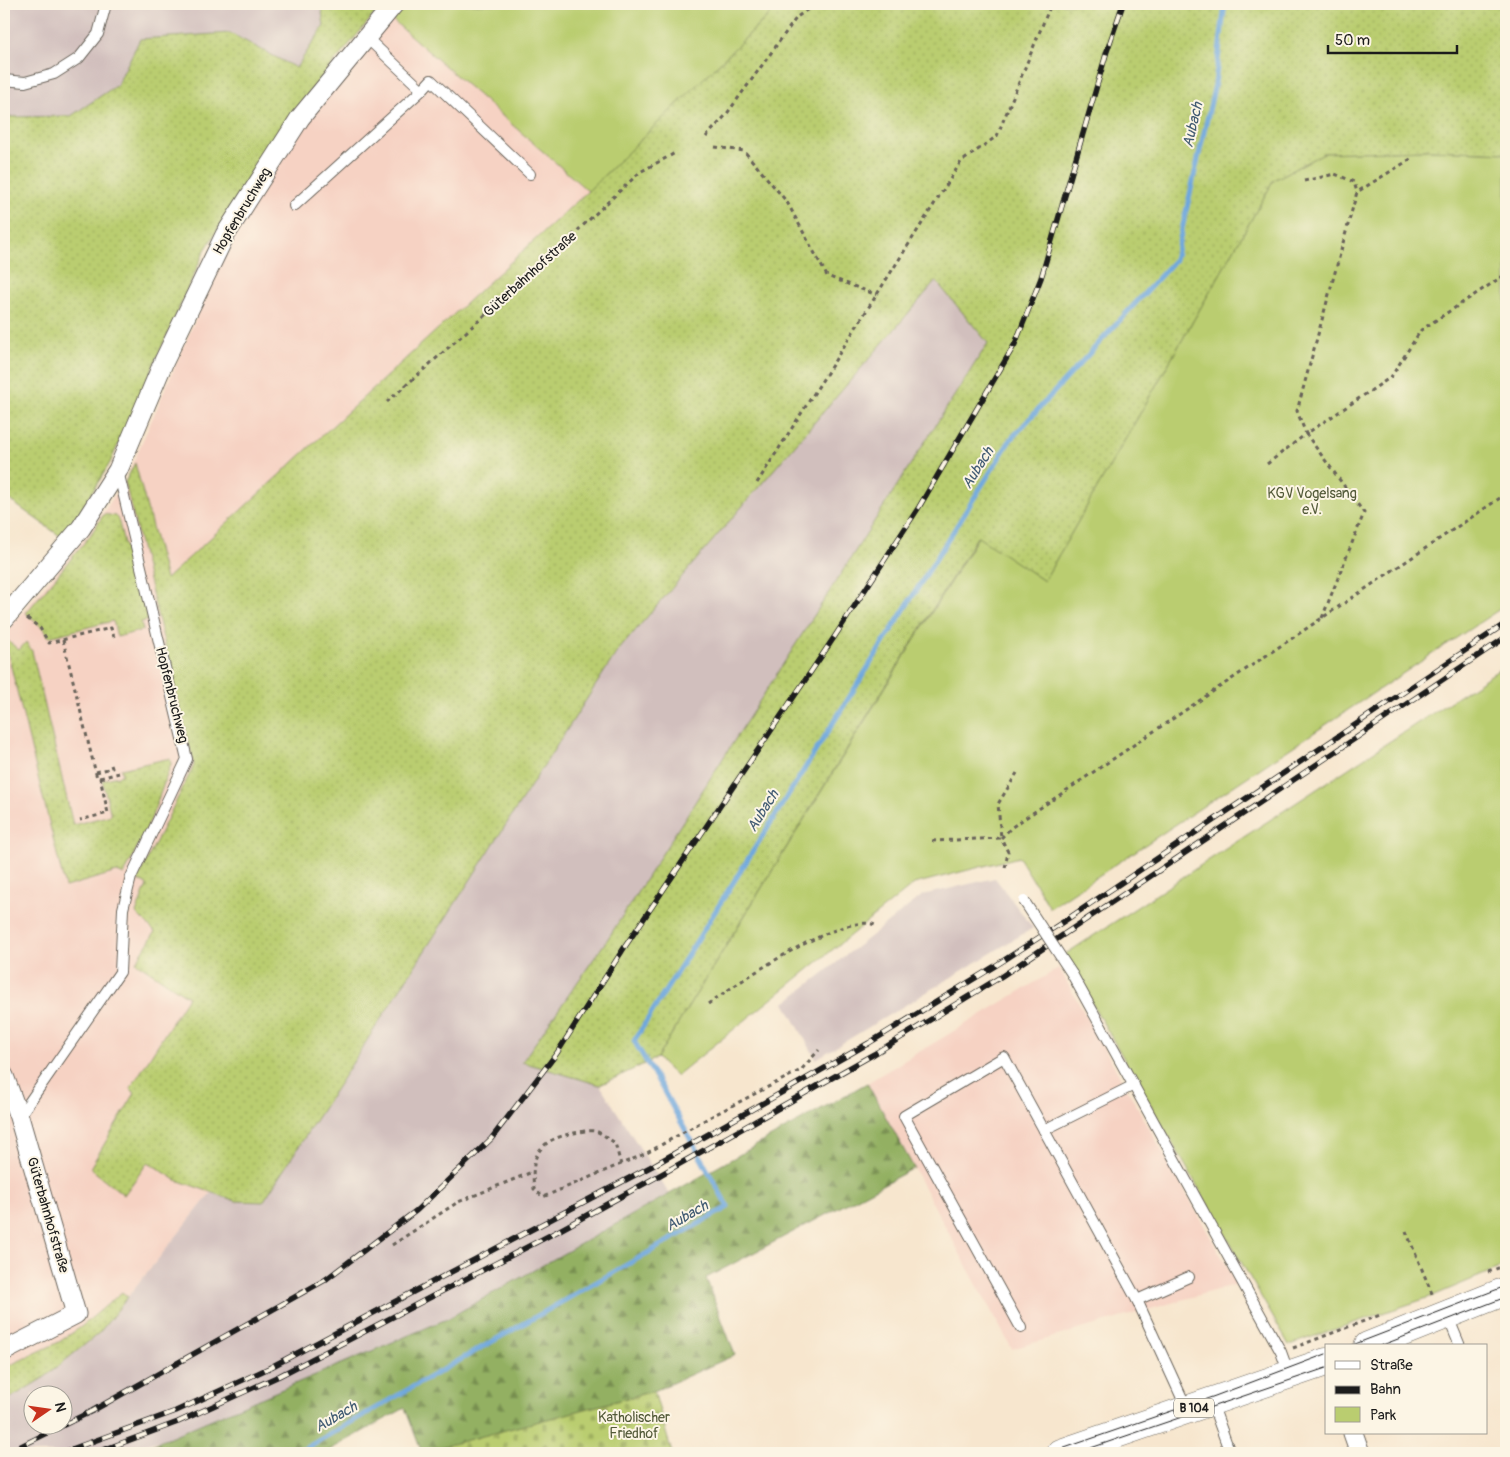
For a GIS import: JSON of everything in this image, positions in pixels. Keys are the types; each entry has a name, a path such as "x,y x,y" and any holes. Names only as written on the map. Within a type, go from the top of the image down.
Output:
{"main road":[{"path":"1373,1344 1447,1314 1497,1282"},
{"name":"B 104","path":"1061,1453 1199,1406 1285,1364 1325,1362"}],"street":[{"name":"Hopfenbruchweg","path":"12,616 81,528 118,470 164,361 225,235 300,118 394,4"},
{"name":"Güterbahnhofstraße","path":"4,1076 19,1117 76,1314 4,1351"},
{"path":"1352,1434 1360,1453"}],"lane":[{"path":"4,80 25,82 54,74 79,58 98,34 106,4"},
{"path":"366,37 422,90"},
{"path":"294,206 431,80 530,174"},
{"name":"Hopfenbruchweg","path":"19,1117 120,972 123,909 131,877 187,759 118,470"},
{"path":"1024,901 1072,974 1285,1364"},
{"path":"1021,1328 904,1116 1004,1057 1137,1300 1199,1406 1230,1453"},
{"path":"1044,1130 1134,1085"},
{"path":"1137,1300 1189,1277"},
{"path":"1447,1314 1459,1344"}],"path":[{"path":"706,137 726,115 797,17 815,4"},
{"path":"757,483 961,162 998,136 1051,4"},
{"path":"715,147 744,151 788,202 827,276 876,295"},
{"name":"Güterbahnhofstraße","path":"387,402 528,278 640,172 677,152"},
{"path":"1357,192 1414,157"},
{"path":"1304,181 1335,174 1354,182 1357,192 1297,412 1306,434 1364,513 1322,618"},
{"path":"1267,464 1306,434 1391,377 1420,330 1506,274"},
{"path":"932,841 1001,838 1012,827 1506,494"},
{"path":"12,616 40,628 49,643 112,628 114,638"},
{"path":"63,640 97,778 100,778 108,813 80,820"},
{"path":"96,772 112,768 111,765"},
{"path":"100,778 118,773"},
{"path":"1005,868 1008,852 1001,838 998,804 1017,773"},
{"path":"708,1004 742,979 782,956 827,934 852,925 870,923 875,926"},
{"path":"621,1164 615,1143 596,1131 583,1131 558,1136 543,1145 536,1156 532,1172 534,1188 543,1197 621,1164 647,1153 710,1117 800,1070 819,1050"},
{"path":"392,1245 458,1202 532,1172"},
{"path":"1406,1231 1433,1296 1424,1299"},
{"path":"1497,1282 1506,1265"},
{"path":"1285,1364 1388,1312"}],"shaded area":[{"path":"4,4 383,4 291,114 205,250 110,463 77,517 60,536 4,496"},
{"path":"780,4 988,343 609,937 523,1061 600,1085 669,1194 443,1321 165,1439 114,1453 4,1453 4,1402 22,1391 22,1434 72,1434 72,1384 34,1384 45,1377 99,1333 226,1174 212,773 166,579 588,191"},
{"path":"389,17 588,191 166,579 330,1012 226,1174 99,1333 29,1384 22,1384 22,1389 4,1402 4,634 87,536 126,479 233,233 308,119"},
{"path":"995,878 1033,928 816,1059 785,1003 923,895"},
{"path":"1059,968 1237,1284 1012,1349 867,1083"}],"green space":[{"path":"321,4 383,4 291,114 205,250 110,463 77,517 60,536 4,496 4,117 71,116 117,85 140,39 230,33 296,68 324,26"},
{"path":"402,4 780,4 588,191 389,17"},
{"path":"780,4 1506,4 1506,153 1428,150 1324,153 1274,180 1044,581 977,537 657,1058 600,1085 522,1062 609,937 988,343 936,281 617,652 263,1202 236,1201 176,1180 148,1162 124,1195 90,1168 135,1093 130,1089 188,997 136,962 155,932 136,913 147,885 137,880 194,765 125,482 135,463 166,579 588,191"},
{"name":"KGV Vogelsang e.V.","path":"1428,150 1506,153 1506,605 1050,908 1019,857 914,884 676,1076 657,1058 978,537 1044,581 1274,180 1324,153"},
{"path":"104,514 115,516 118,519 132,575 142,592 149,620 141,622 143,630 117,637 113,621 49,637 44,629 26,613 89,537"},
{"path":"7,640 19,650 26,642 32,651 73,825 111,815 102,780 122,775 121,769 170,759 171,764 151,819 124,875 117,872 65,887 5,642"},
{"path":"1506,665 1506,1265 1433,1296 1289,1345 1064,955"},
{"path":"867,1083 914,1168 706,1278 735,1355 654,1391 422,1453 405,1408 324,1453 134,1453 447,1319"},
{"path":"122,1292 128,1297 99,1333 45,1377 34,1384 22,1384 22,1391 4,1402 4,1368 59,1342 81,1327"},
{"name":"Katholischer Friedhof","path":"654,1391 672,1453 422,1453 422,1452"}],"waterway":[{"name":"Aubach","path":"297,1453 728,1207 634,1041 1011,439 1175,260 1215,84 1225,4"}],"tram line":[{"path":"1355,1344 1506,1286"},
{"path":"1385,1344 1506,1297"},
{"path":"1050,1453 1215,1396 1325,1354"},
{"path":"1076,1453 1325,1368"}],"railway":[{"path":"7,1453 92,1411 325,1280 417,1210 491,1139 557,1053 624,948 835,636 919,507 1015,344 1041,278 1107,51 1123,4"},
{"path":"61,1453 176,1411 269,1368 654,1165 869,1043 1066,920 1506,623"},
{"path":"95,1453 178,1422 279,1376 558,1231 874,1054 1002,976 1506,637"}]}
